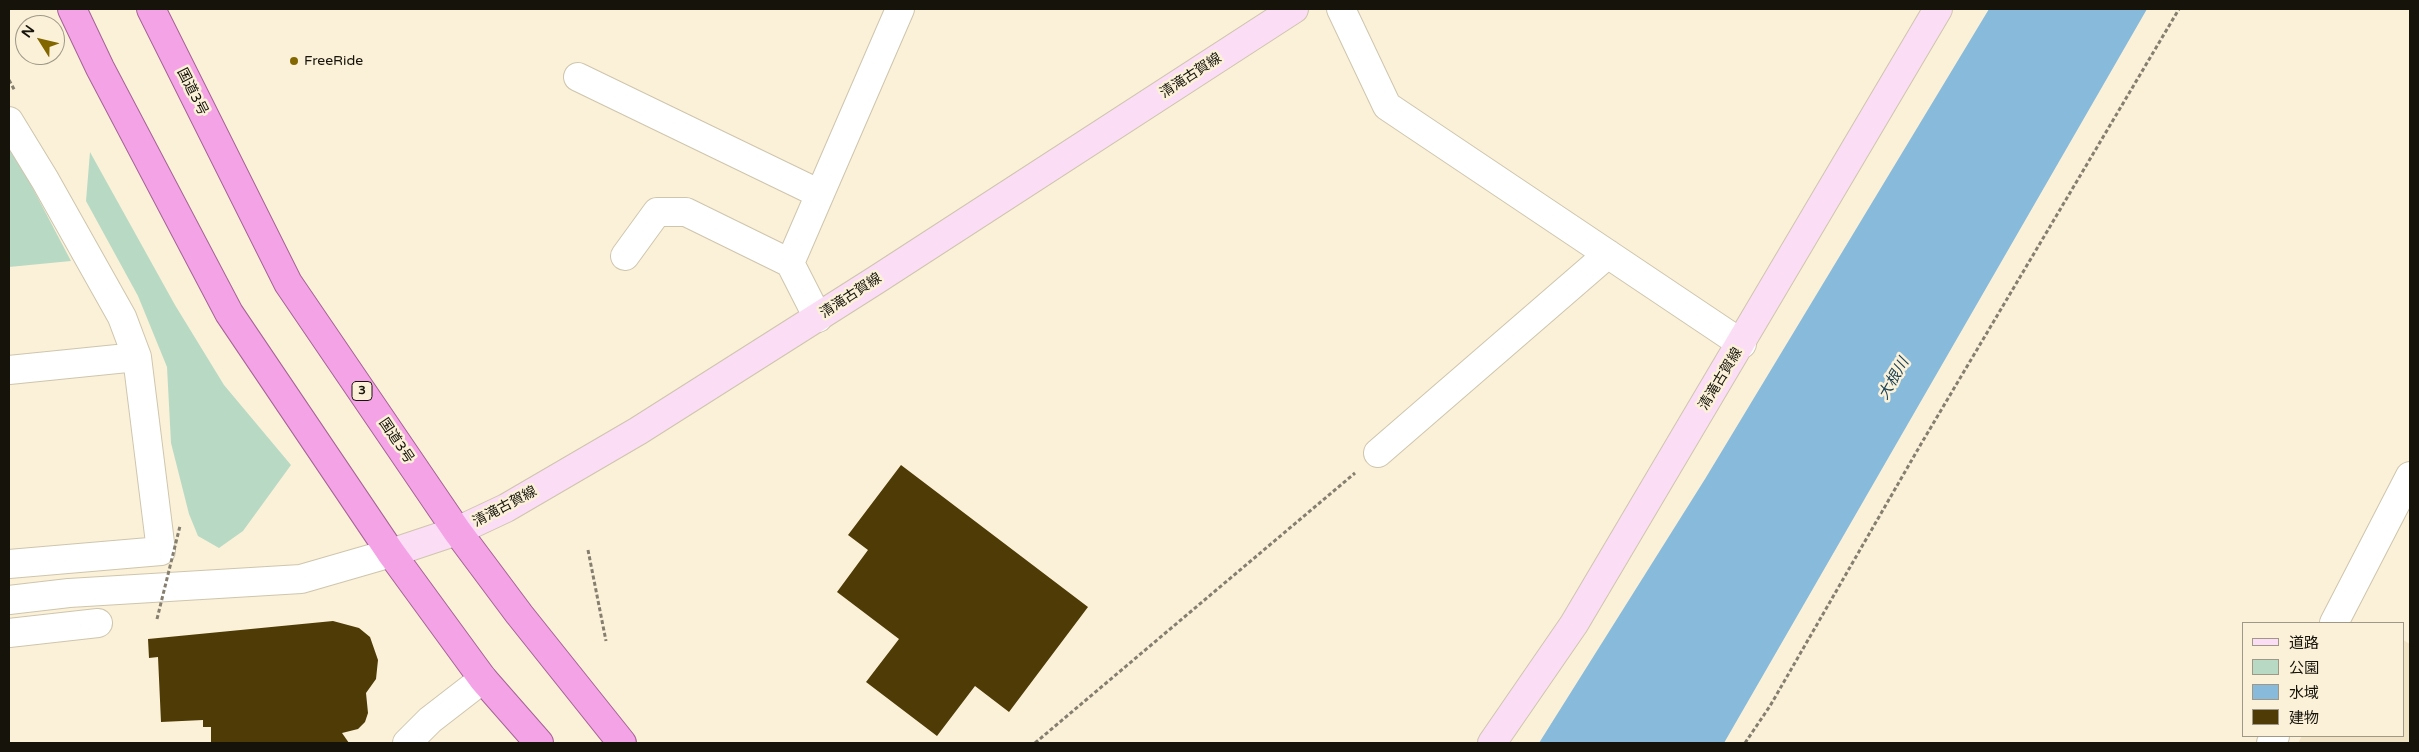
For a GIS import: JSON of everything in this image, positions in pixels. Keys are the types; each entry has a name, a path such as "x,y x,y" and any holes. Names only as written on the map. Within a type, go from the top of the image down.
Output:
{"highway":[{"path":"72,9 100,68 229,312 391,552 483,679 539,743"},
{"name":"国道3号","path":"150,9 288,283 457,531 519,614 622,743"}],"main road":[{"name":"清滝古賀線","path":"391,552 457,531 506,508 638,431 818,318 1294,9"},
{"name":"清滝古賀線","path":"1492,743 1574,624 1742,344 1938,9"}],"street":[{"path":"790,263 900,9"},
{"path":"1342,9 1387,106 1742,344"},
{"path":"578,77 820,194"},
{"path":"9,121 45,180 122,317 137,357 161,551 9,564"},
{"path":"625,256 657,212 686,212 790,263 818,318"},
{"path":"1378,453 1608,254"},
{"path":"9,370 137,357"},
{"path":"2335,622 2410,476"},
{"path":"9,600 69,594 301,579 391,552"},
{"path":"9,633 98,623"},
{"path":"407,743 430,720 483,679"}],"path":[{"path":"1745,743 1770,706 1921,444 2179,9"},
{"path":"1035,743 1378,453"},
{"path":"156,619 180,526"},
{"path":"588,550 606,641"}],"shaded area":[{"path":"2404,641 2410,644 2410,743 2298,743 2301,737 2404,737"}],"green space":[{"path":"9,143 71,261 9,267"},
{"path":"90,152 175,305 224,385 291,465 243,531 219,548 198,536 189,514 171,443 167,367 138,296 86,201"}],"water":[{"name":"大根川","path":"1989,9 2147,9 1724,743 1539,743 1705,479"}],"building":[{"path":"901,465 1088,607 1009,712 975,686 937,736 866,682 899,639 837,592 868,550 848,535"},
{"path":"333,621 359,628 370,637 378,660 376,679 366,693 368,713 365,722 358,729 342,733 349,743 211,743 211,727 203,727 203,720 161,722 158,657 149,658 148,639"}],"place":[{"name":"FreeRide","path":"294,61"}]}
